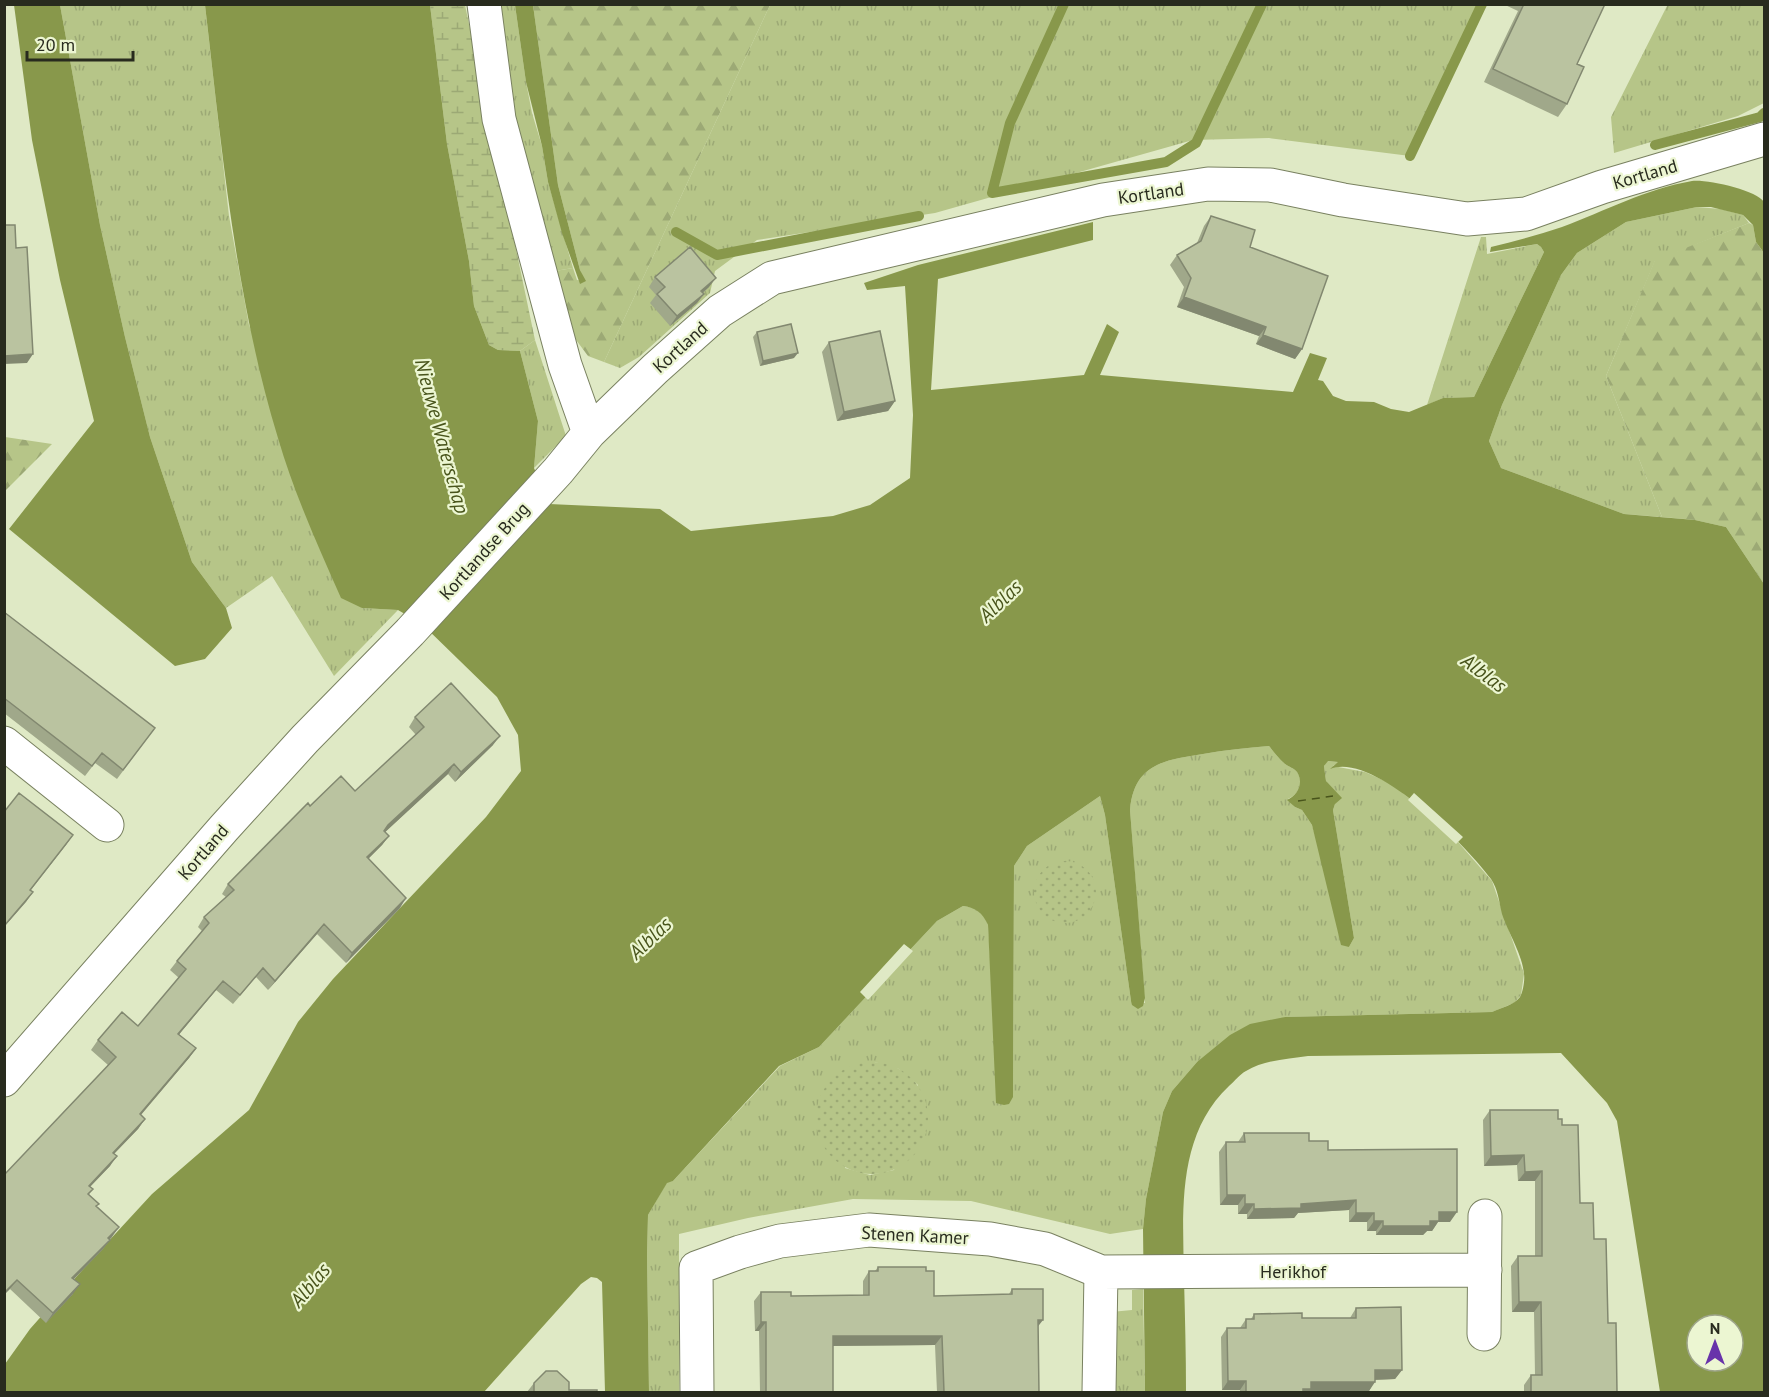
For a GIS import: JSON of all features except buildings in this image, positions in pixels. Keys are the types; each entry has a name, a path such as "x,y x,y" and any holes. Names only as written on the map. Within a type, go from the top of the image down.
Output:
{"street":[{"path":"484,4 499,119 565,365 589,433"},
{"name":"Kortland","path":"558,471 589,433 654,369 720,310 772,278 1102,200 1208,184 1270,185 1343,200 1467,219 1526,214 1602,187 1764,139"},
{"name":"Kortlandse Brug","path":"410,632 558,471"},
{"name":"Kortland","path":"5,1080 305,739 410,632"},
{"path":"4,743 107,825"},
{"path":"1484,1334 1485,1216"},
{"name":"Stenen Kamer","path":"697,1392 696,1268 740,1252 780,1241 869,1230 990,1239 1045,1249 1101,1272"},
{"name":"Herikhof","path":"1101,1272 1485,1270"},
{"path":"1099,1392 1101,1272"}],"green space":[{"path":"1668,4 1764,5 1764,103 1738,116 1614,153 1611,117"},
{"path":"60,5 205,5 229,216 249,325 362,608 398,610 334,676 272,576 226,608 192,562 150,437 125,337 100,225"},
{"path":"430,5 465,5 535,340 520,351 498,350 489,345 474,306 469,261 447,144"},
{"path":"494,5 515,5 532,113 542,146 548,182 573,268 549,272 520,154"},
{"path":"533,5 770,5 604,362 588,356 562,321 549,272 573,268 577,280 585,281 580,270 558,185"},
{"path":"770,5 1479,5 1410,156 1269,138 1193,140 935,213 757,240 715,271 710,293 639,357 620,368 604,362"},
{"path":"1697,207 1721,209 1743,215 1749,223 1655,261 1606,376 1662,517 1624,514 1501,468 1489,441 1502,405 1561,275 1577,253 1626,222"},
{"path":"1749,223 1753,225 1756,242 1764,253 1764,584 1726,527 1695,520 1662,517 1606,376 1655,260"},
{"path":"1481,237 1486,237 1487,254 1537,244 1544,252 1474,397 1443,398 1427,405"},
{"path":"535,340 566,436 534,468 538,421 520,351"},
{"path":"4,437 52,444 5,491"},
{"path":"1269,746 1299,776 1299,788 1288,799 1295,807 1302,810 1312,825 1349,947 1354,938 1333,810 1335,804 1326,781 1324,766 1327,761 1339,762 1333,766 1365,772 1394,785 1458,842 1492,881 1524,974 1521,995 1514,1003 1492,1012 1285,1017 1197,1062 1172,1091 1163,1112 1146,1199 1143,1229 1110,1234 971,1201 853,1199 748,1218 679,1234 679,1392 649,1392 648,1215 667,1182 673,1181 780,1066 819,1047 937,921 963,906 974,908 984,915 988,925 990,957 1013,1097 1014,866 1027,846 1100,796 1105,815 1131,1001 1145,1003 1130,810 1138,783 1153,767 1164,762 1211,753","holes":["875,1062 899,1069 918,1085 894,1170 870,1175 845,1168"]},
{"path":"1065,861 1087,870 1096,892 1087,914 1065,923 1043,914 1034,892 1043,870"},
{"path":"872,1062 893,1067 911,1079 923,1097 928,1118 923,1139 911,1157 893,1169 872,1174 851,1169 833,1157 821,1139 816,1118 821,1097 833,1079 851,1067"},
{"path":"1143,1289 1145,1392 1112,1392 1111,1312 1132,1310 1132,1290"}],"water":[{"path":"14,5 60,5 100,225 150,437 192,562 226,608 232,628 205,659 175,666 9,529 94,421 60,280 32,140"},
{"path":"205,5 430,5 447,144 469,261 474,306 489,345 498,350 520,351 538,421 534,468 549,504 660,509 691,531 833,516 870,505 910,478 913,415 905,286 867,290 864,283 918,265 1093,222 1093,240 938,279 931,390 1084,375 1107,324 1119,332 1100,375 1293,392 1310,353 1327,358 1318,380 1323,381 1333,396 1346,401 1374,402 1391,409 1409,412 1443,398 1474,397 1544,252 1537,244 1490,252 1491,247 1553,230 1642,195 1692,181 1731,186 1752,193 1759,198 1764,202 1764,253 1756,242 1753,225 1743,215 1711,207 1697,207 1626,222 1577,253 1561,275 1502,405 1489,441 1501,468 1624,514 1695,520 1726,527 1764,584 1764,1392 1660,1392 1617,1121 1607,1103 1561,1053 1308,1056 1268,1062 1242,1074 1212,1106 1199,1128 1186,1176 1183,1228 1186,1392 1145,1392 1143,1229 1146,1199 1163,1112 1172,1091 1197,1062 1230,1035 1250,1024 1285,1017 1492,1012 1517,1000 1524,986 1521,960 1502,914 1495,887 1479,864 1441,825 1394,787 1370,774 1349,767 1330,769 1338,762 1328,761 1324,766 1326,781 1342,798 1335,804 1333,810 1354,938 1349,947 1341,945 1312,825 1302,810 1287,800 1299,788 1299,776 1269,746 1220,751 1164,762 1153,767 1138,783 1130,810 1145,998 1143,1006 1138,1009 1132,1005 1131,1001 1105,815 1100,796 1027,846 1014,866 1013,1097 1009,1104 996,1103 988,925 978,911 963,906 937,921 819,1047 779,1066 673,1181 667,1183 648,1215 649,1392 605,1392 602,1282 591,1277 581,1284 484,1392 5,1392 5,1364 30,1329 152,1194 249,1110 298,1022 333,979 486,817 521,771 518,735 497,697 422,624 398,610 362,608 341,598 284,459 263,385 240,277 224,169"},
{"path":"515,5 533,5 558,185 580,270 586,281 580,284 562,233 548,182 542,146 526,82"}],"pier":[{"path":"1414,793 1463,837 1456,844 1408,800"},
{"path":"904,944 913,951 868,1000 860,992"}],"waterway":[{"path":"1064,4 1010,123 992,193 1166,162 1196,143 1262,4"},
{"path":"1410,156 1482,4"},
{"path":"1655,145 1760,117 1764,113"},
{"path":"676,232 717,255 919,216"}],"ferry route":[{"path":"1298,801 1333,796"}],"water label":[{"name":"Nieuwe Waterschap","path":"442,436"},
{"name":"Alblas","path":"1000,601"},
{"name":"Alblas","path":"1484,673"},
{"name":"Alblas","path":"650,938"},
{"name":"Alblas","path":"310,1285"}]}
